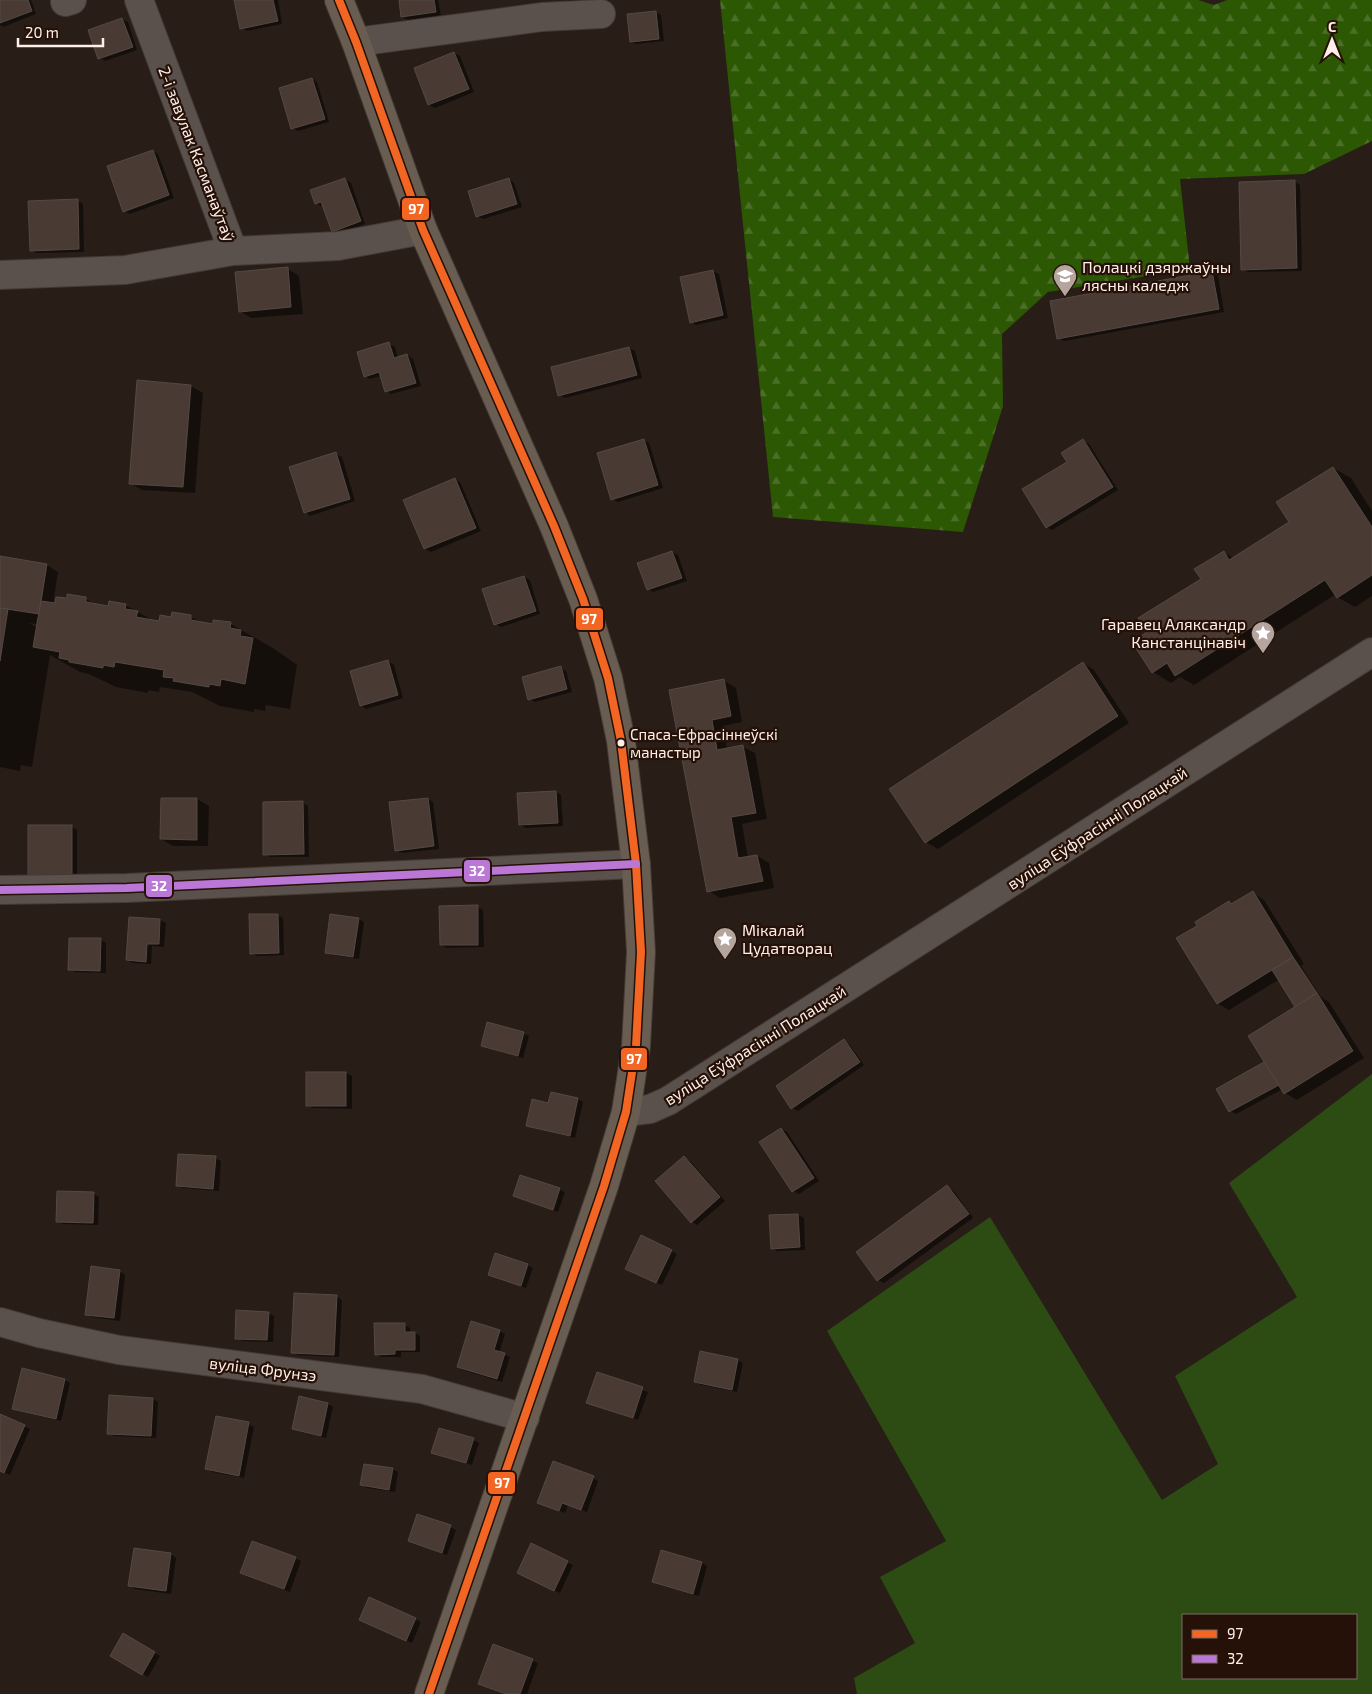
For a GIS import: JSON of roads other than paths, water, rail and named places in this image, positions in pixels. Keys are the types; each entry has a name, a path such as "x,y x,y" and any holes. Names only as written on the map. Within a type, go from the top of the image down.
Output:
{"main road":[{"path":"339,0 356,42 423,230 554,526 583,599 608,678 622,741 636,864 641,952 636,1046 626,1112 604,1186 429,1694"}],"street":[{"name":"2-і завулак Касманаўтаў","path":"139,0 234,251"},
{"path":"356,42 542,8 601,14"},
{"name":"2-і завулак Касманаўтаў","path":"0,275 126,270 234,251 338,246 423,230"},
{"name":"вуліца Еўфрасінні Полацкай","path":"626,1112 650,1109 668,1101 1372,652"},
{"path":"0,890 127,888 636,864"},
{"name":"вуліца Фрунзэ","path":"0,1322 39,1333 119,1350 422,1389 525,1418"}],"place":[{"name":"Полацкі дзяржаўны лясны каледж","path":"1065,297"},
{"name":"Гаравец Аляксандр Канстанцінавіч","path":"1263,654"},
{"name":"Спаса-Ефрасіннеўскі манастыр","path":"621,743"},
{"name":"Мікалай Цудатворац","path":"725,960"}]}
